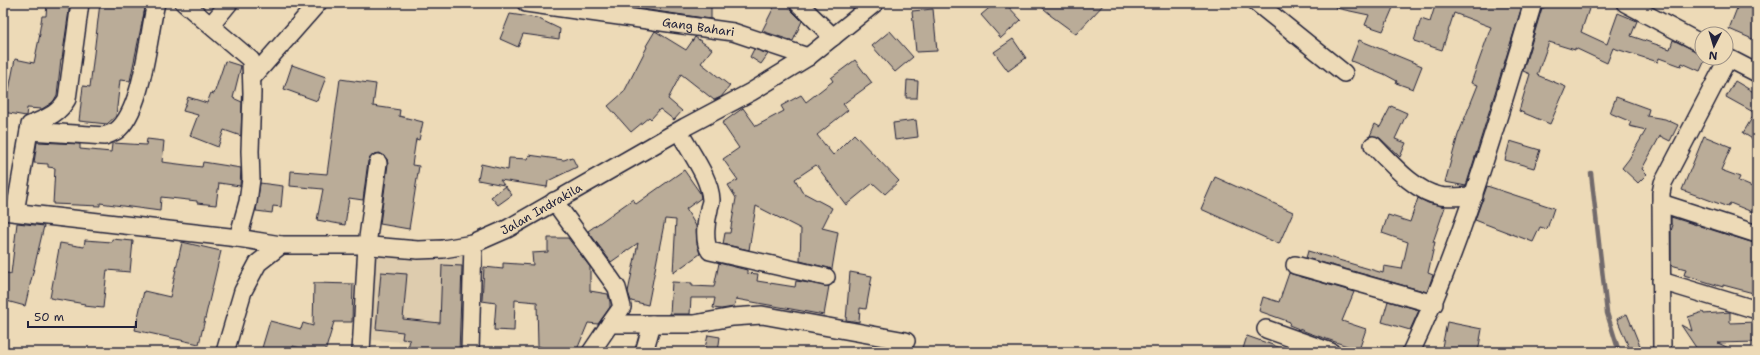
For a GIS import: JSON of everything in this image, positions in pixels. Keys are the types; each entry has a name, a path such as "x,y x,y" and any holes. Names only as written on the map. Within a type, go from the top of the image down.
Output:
{"street":[{"path":"9,212 30,125 61,110 67,100 80,3"},
{"path":"29,131 105,136 116,131 128,116 142,78 156,3"},
{"path":"184,3 251,60 251,179 248,202 238,238"},
{"path":"210,25 229,3"},
{"path":"252,78 318,3"},
{"name":"Gang Bahari","path":"526,3 583,7 733,32 808,57"},
{"path":"798,3 833,37"},
{"name":"Jalan Indrakila","path":"9,212 238,238 281,245 367,246 418,250 443,250 474,244 507,229 678,131 751,92 808,57 875,3"},
{"path":"1257,3 1344,73"},
{"path":"1411,352 1434,304 1474,196 1533,3"},
{"path":"1628,4 1694,40"},
{"path":"1734,62 1757,73"},
{"path":"1662,352 1661,193 1667,174 1723,66"},
{"path":"678,131 703,173 709,192 711,201 708,209 706,242 710,251 826,277"},
{"path":"1373,145 1395,168 1428,192 1438,196 1474,196"},
{"path":"361,352 367,246 378,163"},
{"path":"554,201 617,288 622,307 591,352"},
{"path":"1661,203 1757,234"},
{"path":"470,352 474,244"},
{"path":"225,352 242,291 258,263 281,245"},
{"path":"1295,265 1434,304"},
{"path":"1661,281 1757,310"},
{"path":"610,324 694,324 733,317 762,315 906,341"},
{"path":"644,352 652,324"},
{"path":"1266,329 1331,352"}],"shaded area":[{"path":"371,251 465,253 463,345 370,340"}],"building":[{"path":"47,3 70,3 57,95 53,102 42,109 27,108 26,116 3,112 3,90 9,90 15,59 34,63 42,16 46,16"},
{"path":"100,3 146,3 130,81 120,80 116,116 107,124 79,121 83,86 90,87"},
{"path":"628,3 711,3 711,19 628,7"},
{"path":"776,3 788,3 791,10 802,21 793,41 762,31"},
{"path":"995,3 1005,3 1021,20 1001,38 981,15"},
{"path":"1037,3 1105,3 1076,34 1050,15"},
{"path":"1336,3 1395,3 1383,31 1365,25 1369,15 1336,8"},
{"path":"1430,3 1523,3 1466,186 1445,182 1458,135 1478,85 1471,83 1491,27 1454,13 1442,50 1414,41 1421,19 1430,22 1435,6"},
{"path":"1546,3 1591,3 1581,32 1607,44 1618,13 1637,21 1631,36 1670,49 1673,40 1694,50 1694,66 1702,66 1700,71 1682,63 1681,66 1659,58 1658,62 1613,48 1607,63 1575,48 1575,50 1549,42 1537,75 1566,87 1550,124 1519,111 1530,74 1523,71 1542,8 1544,8"},
{"path":"1739,3 1757,3 1757,41 1734,31 1734,26 1730,26"},
{"path":"933,9 937,51 916,52 912,11"},
{"path":"510,14 537,18 560,29 559,39 523,34 518,47 500,39"},
{"path":"655,31 686,50 695,37 712,49 701,63 730,86 721,97 714,100 681,74 668,99 682,111 674,120 660,109 651,119 649,117 631,132 608,106 624,92 647,47 646,46"},
{"path":"890,31 913,57 895,72 872,46"},
{"path":"1013,39 1026,58 1008,71 994,52"},
{"path":"1359,40 1422,66 1413,89 1396,83 1397,81 1384,74 1351,61"},
{"path":"754,49 768,54 761,64 750,57"},
{"path":"855,60 872,83 843,104 848,110 817,135 833,155 854,134 899,181 885,194 873,183 846,205 816,165 795,179 802,192 832,208 822,228 838,232 832,269 800,261 801,229 756,206 749,250 723,244 725,233 730,233 736,198 728,185 738,180 723,159 739,148 722,123 743,108 756,126 784,111 781,106 801,95 806,102 833,81 831,78"},
{"path":"225,61 241,66 233,98 242,102 241,136 224,130 218,147 190,136 198,115 183,111 188,97 207,103 211,93 214,94"},
{"path":"292,65 326,77 317,101 284,89"},
{"path":"340,79 376,84 373,106 400,110 399,116 423,122 419,140 416,139 412,165 419,166 409,229 380,224 388,164 387,159 380,153 374,154 368,161 363,200 349,198 345,225 317,220 323,189 290,186 291,171 327,174"},
{"path":"907,80 918,81 917,98 906,98"},
{"path":"1735,81 1757,94 1757,142 1743,133 1755,113 1726,97"},
{"path":"1616,97 1649,109 1647,116 1665,119 1678,125 1670,141 1660,136 1642,169 1647,174 1638,183 1622,168 1646,130 1629,126 1631,122 1610,113"},
{"path":"1391,106 1407,113 1395,139 1406,143 1400,157 1380,138 1370,136 1375,124 1380,127"},
{"path":"916,120 918,137 895,140 893,123"},
{"path":"1704,136 1731,147 1721,170 1740,177 1738,181 1757,189 1757,214 1730,203 1728,207 1682,190"},
{"path":"147,139 164,141 162,162 202,167 203,162 241,168 240,186 219,183 216,205 197,203 197,201 161,197 160,211 100,203 100,206 53,204 55,168 48,167 48,164 34,163 37,142 80,144 80,149 111,152 113,143 146,145"},
{"path":"1510,141 1540,150 1534,168 1505,160"},
{"path":"529,155 564,160 572,157 577,167 548,181 547,187 500,180 504,185 478,180 481,164 508,170 509,158 528,159"},
{"path":"684,170 700,193 701,198 686,209 696,226 697,243 700,254 673,273 676,220 665,219 648,305 631,301 628,292 638,243 611,262 588,231 633,199 636,204"},
{"path":"1215,177 1293,212 1279,244 1201,209"},
{"path":"260,183 283,186 281,207 273,206 272,213 256,211"},
{"path":"505,186 512,195 498,205 491,197"},
{"path":"1487,186 1554,208 1547,229 1540,227 1533,242 1475,220"},
{"path":"1418,198 1428,203 1445,207 1433,242 1435,242 1428,273 1433,275 1427,292 1306,258 1308,251 1383,273 1384,266 1402,269 1408,242 1382,233 1388,215 1410,222"},
{"path":"1671,217 1757,244 1757,294 1723,285 1723,287 1684,275 1686,269 1671,265 1671,231 1673,225 1671,224"},
{"path":"17,223 44,226 25,306 3,300 3,272 11,274"},
{"path":"548,238 568,238 590,267 590,291 608,294 610,302 610,307 598,324 588,323 576,352 555,352 538,346 537,302 515,300 514,331 494,330 496,303 482,301 484,267 503,269 503,263 533,265 532,253 548,252"},
{"path":"112,239 133,241 130,272 107,270 103,308 84,306 85,304 50,298 60,243 84,247 85,240 112,242"},
{"path":"182,242 221,251 199,344 135,330 144,291 170,297"},
{"path":"719,263 747,270 747,273 758,274 757,281 795,287 796,281 829,286 824,315 736,299 734,307 721,309 713,308 715,298 691,298 690,314 670,314 672,282 692,283 692,286 714,287"},
{"path":"442,265 462,266 459,352 407,352 410,340 402,339 403,332 376,329 381,272 407,274 403,319 440,323"},
{"path":"850,272 872,276 866,309 860,308 859,322 846,320"},
{"path":"1289,273 1354,292 1342,321 1366,329 1359,350 1309,333 1289,325 1290,322 1259,311 1263,297 1279,302"},
{"path":"314,283 353,284 352,322 334,322 325,352 316,352 293,346 292,352 276,352 262,348 270,321 301,329 303,323 313,326"},
{"path":"1388,301 1419,310 1410,330 1382,322"},
{"path":"1703,312 1704,314 1730,312 1730,323 1756,322 1757,342 1718,343 1737,352 1699,352 1681,325 1692,331 1688,317"},
{"path":"1627,314 1640,346 1630,350 1617,319"},
{"path":"1447,322 1482,329 1478,352 1441,352"},
{"path":"708,335 720,337 718,352 704,352"},
{"path":"1247,336 1287,350 1286,352 1242,352"}],"waterway":[{"path":"1591,173 1607,313 1619,352"}]}
